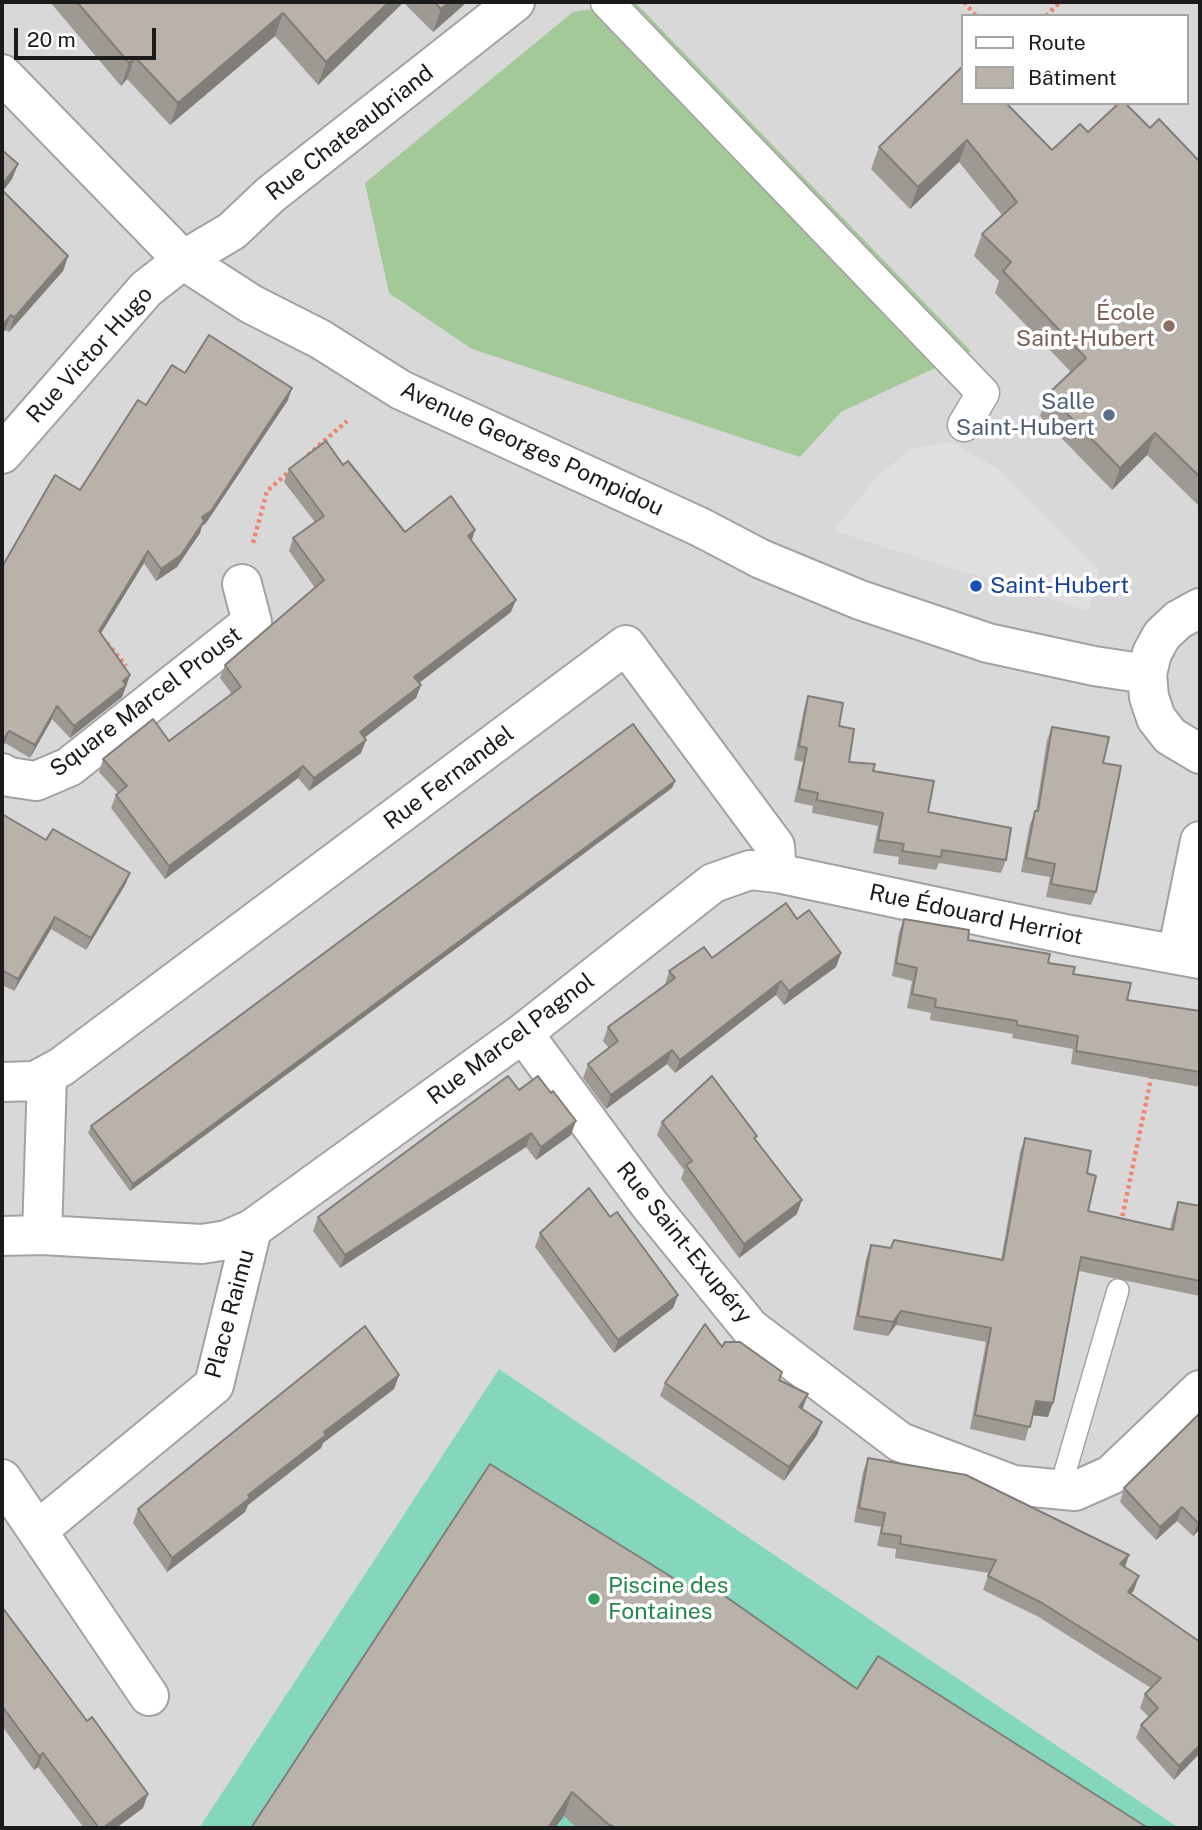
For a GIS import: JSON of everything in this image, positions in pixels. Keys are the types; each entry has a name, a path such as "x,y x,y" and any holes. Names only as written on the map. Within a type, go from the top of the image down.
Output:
{"street":[{"name":"Rue Chateaubriand","path":"183,260 232,231 270,195 515,2"},
{"path":"607,2 983,393 964,425"},
{"name":"Avenue Georges Pompidou","path":"2,74 183,260 251,304 320,339 401,390 700,527 761,559 860,600 988,643 1094,666 1147,674"},
{"name":"Rue Victor Hugo","path":"2,454 146,289 183,260"},
{"name":"Square Marcel Proust","path":"2,773 9,777 45,779 69,766 153,700 252,622 242,584"},
{"path":"1200,608 1178,620 1162,635 1152,653 1147,674 1149,697 1156,719 1170,736 1200,754"},
{"name":"Rue Fernandel","path":"47,1075 626,645 775,846 777,873"},
{"name":"Rue Édouard Herriot","path":"777,873 1070,935 1189,956 1200,841"},
{"name":"Rue Marcel Pagnol","path":"252,1229 523,1033 713,883 750,870 777,873"},
{"name":"Rue Saint-Exupéry","path":"523,1033 649,1204 750,1328 900,1442 1013,1485 1075,1491 1111,1475 1200,1390"},
{"path":"2,1082 35,1081 47,1075 42,1235"},
{"name":"Place Raimu","path":"2,1236 42,1235 202,1244 227,1240 252,1229"},
{"name":"Place Raimu","path":"38,1530 214,1385 252,1229"},
{"path":"2,1479 149,1696"}],"lane":[{"path":"1060,1489 1118,1290"}],"path":[{"path":"307,456 346,421"},
{"path":"242,584 267,491 297,465"},
{"path":"105,640 153,700"},
{"path":"1118,1290 1122,1219 1155,1060"}],"shaded area":[{"path":"2,2 1200,2 1200,1826 1179,1828 499,1369 199,1828 2,1828"},
{"path":"951,442 998,469 1100,572 1089,611 833,531 878,476 910,449"}],"green space":[{"path":"635,2 971,351 841,412 800,457 472,349 389,293 365,183 573,12"},
{"name":"Piscine des Fontaines","path":"499,1369 1179,1828 199,1828"}],"building":[{"path":"77,2 389,2 326,62 283,13 178,103 135,57 129,63"},
{"path":"434,2 449,2 441,9"},
{"path":"960,69 960,105 1008,105 1052,150 1080,124 1088,132 1117,105 1127,105 1150,128 1159,119 1200,162 1200,477 1155,433 1120,468 1048,394 1086,358 1003,271 1011,262 982,234 1017,202 967,140 918,187 879,147"},
{"path":"2,150 18,164 2,185"},
{"path":"2,190 68,256 14,318 11,315 2,326"},
{"path":"209,335 292,388 211,511 202,517 204,521 181,555 161,569 148,551 99,631 130,675 123,681 126,685 74,726 57,706 35,745 9,731 2,741 2,567 55,475 80,490 138,400 146,405 172,365 185,373"},
{"path":"326,441 343,465 348,461 405,532 451,496 475,530 468,536 516,600 414,677 421,685 360,732 366,740 314,778 303,766 169,866 116,795 127,786 103,759 153,719 169,741 241,687 225,665 324,580 293,538 324,516 289,469"},
{"path":"808,696 843,703 839,726 854,729 849,762 875,764 873,771 934,781 928,812 1011,828 1006,860 942,850 941,857 902,851 904,844 878,840 883,813 817,800 818,793 799,789 807,748 799,746"},
{"path":"633,724 675,781 133,1184 91,1126"},
{"path":"1052,727 1109,737 1103,763 1121,766 1096,892 1051,884 1055,864 1026,858 1035,811 1038,811"},
{"path":"2,814 46,840 53,829 130,873 91,938 55,917 18,979 2,970"},
{"path":"786,903 797,919 809,910 841,953 789,991 781,981 680,1060 672,1050 611,1095 588,1064 618,1041 608,1027 675,978 669,971 704,947 712,958"},
{"path":"904,919 969,930 968,940 1050,954 1048,963 1075,967 1073,974 1131,983 1127,1000 1200,1011 1200,1072 1076,1051 1078,1036 1017,1025 1017,1021 935,1007 936,999 912,994 917,968 896,963"},
{"path":"508,1076 519,1090 538,1076 576,1121 541,1147 531,1133 345,1255 318,1217"},
{"path":"712,1076 757,1136 754,1138 802,1200 744,1244 686,1165 692,1161 662,1122"},
{"path":"1025,1138 1091,1151 1087,1173 1096,1176 1088,1211 1173,1230 1178,1202 1200,1206 1200,1281 1081,1257 1053,1403 1036,1401 1030,1427 975,1415 991,1328 901,1311 893,1322 858,1316 871,1245 891,1248 894,1240 1003,1260"},
{"path":"589,1188 610,1217 617,1212 678,1295 618,1340 540,1233"},
{"path":"705,1324 722,1347 725,1342 740,1342 782,1372 779,1380 808,1394 799,1407 822,1422 789,1467 665,1383"},
{"path":"365,1326 399,1375 324,1432 326,1435 248,1495 250,1498 172,1558 138,1509"},
{"path":"1200,1413 1200,1520 1198,1523 1182,1507 1160,1527 1124,1488"},
{"path":"868,1458 966,1475 1129,1555 1120,1564 1139,1576 1128,1592 1200,1642 1200,1745 1179,1766 1141,1725 1158,1708 1145,1694 1161,1678 1042,1603 988,1576 996,1560 900,1544 901,1536 881,1533 885,1513 859,1508"},
{"name":"Piscine des Fontaines","path":"490,1464 699,1594 705,1582 857,1689 878,1656 1148,1828 616,1828 572,1792 548,1828 251,1828"},
{"path":"2,1607 87,1721 92,1717 148,1794 103,1828 99,1828 43,1753 39,1756 2,1706"}],"place":[{"name":"École Saint-Hubert","path":"1169,326"},
{"name":"Salle Saint-Hubert","path":"1109,415"},
{"name":"Saint-Hubert","path":"976,586"},
{"name":"Piscine des Fontaines","path":"594,1599"}]}
